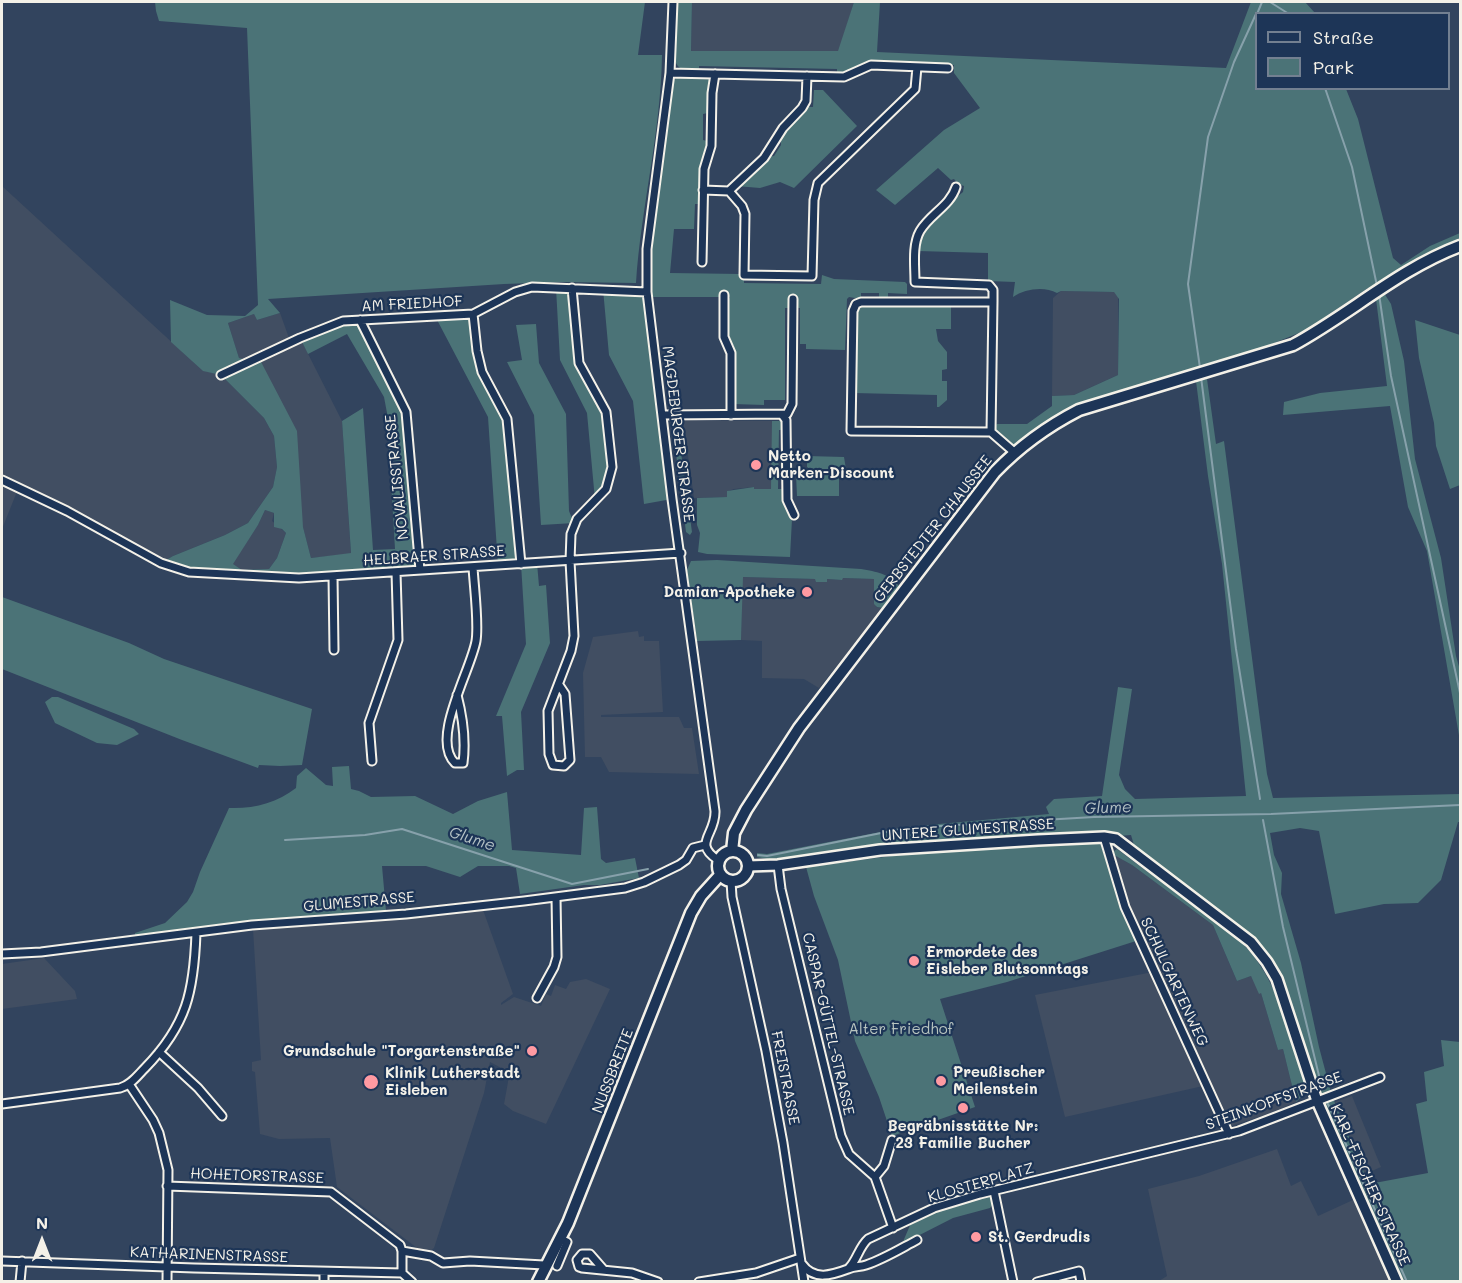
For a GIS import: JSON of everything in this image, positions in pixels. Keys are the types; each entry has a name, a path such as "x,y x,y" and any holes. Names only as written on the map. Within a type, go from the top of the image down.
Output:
{"main road":[{"name":"GERBSTEDTER CHAUSSEE","path":"732,851 732,841 737,827 757,791 799,728 988,481 1014,452 1050,425 1079,410 1293,345 1318,332 1429,259 1461,246"},
{"path":"732,851 743,855 748,866 741,879 731,881 720,875 717,868 718,860 724,853 732,851"},
{"name":"NUSSBREITE","path":"538,1281 544,1265 560,1239 597,1152 691,913 701,896 720,875"}],"street":[{"name":"MAGDEBURGER STRASSE","path":"673,2 670,73 647,249 646,292 715,811 715,823 705,845"},
{"path":"670,73 844,77 871,65 948,68"},
{"path":"729,191 742,206 745,214 744,275 812,276 814,200 818,183 915,89 917,67"},
{"path":"702,262 704,169 711,146 712,93 715,74"},
{"path":"703,190 729,191 764,159 783,128 806,101 807,76"},
{"path":"956,187 953,195 919,233 916,243 915,282 977,283 989,285 993,290 991,432"},
{"path":"559,685 565,694 570,760 564,766 553,765 549,754 548,711 571,651 573,636 570,543 573,526 581,514 606,489 612,466 606,412 579,363 572,288"},
{"name":"AM FRIEDHOF","path":"221,375 343,321 473,314 524,289 572,288 646,292"},
{"path":"724,295 724,337 731,354 730,415"},
{"path":"793,298 792,404 785,415 787,500 794,516"},
{"path":"993,302 861,302 856,304 853,311 851,431 991,432 1014,452"},
{"path":"473,314 474,333 482,372 507,419 521,564"},
{"name":"NOVALISSTRASSE","path":"360,320 406,412 420,570"},
{"path":"662,415 785,415"},
{"name":"HELBRAER STRASSE","path":"2,480 68,512 161,563 189,572 299,578 681,554"},
{"path":"457,695 463,720 465,752 463,763 455,763 449,758 446,738 457,695 476,640 473,567"},
{"path":"372,761 369,723 398,640 396,572"},
{"path":"333,576 334,650"},
{"name":"UNTERE GLUMESTRASSE","path":"778,865 880,850 1104,837 1116,839 1220,916 1256,947 1277,979 1319,1100"},
{"name":"SCHULGARTENWEG","path":"1104,837 1125,907 1229,1134"},
{"path":"705,845 709,855 718,860"},
{"name":"GLUMESTRASSE","path":"2,954 41,952 252,925 406,914 625,888 644,882 679,865 686,860 693,848 705,845"},
{"path":"748,866 778,865"},
{"name":"CASPAR-GÜTTEL-STRASSE","path":"778,865 841,1136 849,1154 875,1177"},
{"name":"FREISTRASSE","path":"731,881 732,897 781,1131 804,1281"},
{"path":"537,998 551,975 557,957 556,897"},
{"path":"2,1104 120,1088 129,1084 159,1052 174,1031 189,997 195,968 196,933"},
{"path":"159,1052 198,1088 222,1116"},
{"name":"STEINKOPFSTRASSE","path":"1141,1156 1229,1134 1380,1077"},
{"path":"129,1084 159,1133 168,1170 167,1281"},
{"name":"KARL-FISCHER-STRASSE","path":"1319,1100 1396,1281"},
{"path":"892,1140 884,1166 875,1177 893,1228"},
{"name":"KLOSTERPLATZ","path":"849,1268 865,1242 934,1208 994,1191 1141,1156"},
{"name":"HOHETORSTRASSE","path":"167,1186 331,1192 399,1245 402,1251"},
{"path":"994,1191 1013,1281"},
{"path":"557,1266 567,1242 560,1239"},
{"path":"699,1281 756,1273 800,1260 811,1273 824,1276 837,1274 849,1268 869,1264 917,1240"},
{"path":"412,1281 402,1273 402,1251 431,1256 443,1263 470,1261 544,1265"},
{"name":"KATHARINENSTRASSE","path":"2,1261 402,1273"},
{"path":"20,1281 22,1261"},
{"path":"604,1270 636,1274 658,1281"},
{"path":"1037,1281 1079,1271 1081,1281"},
{"path":"324,1272 324,1281"}],"shaded area":[{"path":"692,2 854,2 839,51 691,51"},
{"path":"2,186 202,370 221,375 264,418 274,436 277,467 273,487 248,523 161,563 18,489 2,529"},
{"path":"1061,291 1114,292 1118,295 1118,375 1074,395 1052,396 1053,298"},
{"path":"280,313 289,338 242,359 239,358 228,323 254,314 257,320"},
{"path":"300,338 342,421 351,554 311,558 259,358"},
{"path":"683,420 772,421 772,489 754,489 754,487 734,489 728,491 727,497 694,498"},
{"path":"265,510 274,513 272,521 286,533 277,558 269,569 242,570 232,564 258,525"},
{"path":"742,577 816,579 816,582 826,582 827,579 842,580 842,578 874,579 876,607 883,608 819,688 804,679 762,678 762,641 741,640"},
{"path":"638,631 639,637 644,636 644,641 659,641 663,712 601,715 601,717 679,717 684,728 692,728 699,774 609,772 601,757 585,757 583,673 593,637"},
{"path":"1114,855 1132,865 1213,925 1237,981 1251,976 1261,993 1278,1050 1283,1049 1296,1102 1231,1126 1212,1084 1065,1117 1035,995 1158,971 1127,904"},
{"name":"Klinik Lutherstadt Eisleben","path":"482,907 513,994 501,1005 514,997 541,1006 546,994 551,996 555,985 566,989 570,982 586,979 610,989 546,1124 513,1111 504,1104 508,1082 507,1071 490,1062 484,1093 434,1248 430,1251 421,1251 337,1187 330,1138 279,1139 260,1134 255,1072 252,1071 252,1062 261,1060 253,929"},
{"path":"44,958 75,991 77,999 2,1009 2,964"},
{"path":"1352,1096 1381,1167 1365,1174 1335,1102"},
{"path":"1277,1149 1291,1186 1301,1181 1318,1216 1353,1200 1390,1281 1159,1281 1167,1276 1148,1189 1199,1176"}],"green space":[{"path":"155,2 645,2 638,55 662,55 655,141 636,283 504,284 268,299 280,313 257,320 254,314 228,323 239,358 251,361 259,358 297,431 303,527 311,558 351,553 342,421 363,408 373,550 395,549 387,413 384,397 347,334 308,354 300,338 343,321 360,320 403,406 420,570 333,576 189,572 161,563 248,523 273,487 277,467 274,436 264,418 221,375 203,371 171,342 170,300 207,315 245,316 258,305 247,28 159,21","holes":["265,510 274,513 274,527 286,533 277,558 269,569 242,570 233,564"]},
{"path":"673,2 692,2 691,51 838,51 854,2 880,2 877,52 1226,68 1251,2 1305,2 1314,12 1255,12 1255,90 1346,90 1358,119 1393,258 1401,265 1430,246 1460,233 1460,240 1413,262 1371,291 1368,288 1306,330 1262,348 1080,407 1018,445 1014,445 996,429 997,424 1027,424 1052,406 1052,396 1074,395 1118,375 1119,299 1114,292 1061,291 1057,293 1041,289 1029,290 1013,297 1015,282 988,281 988,253 918,251 928,224 963,192 964,186 958,184 954,179 951,180 938,168 895,205 876,190 944,130 980,108 954,73 954,65 867,62 841,74 837,74 837,69 699,66 699,71 687,71 676,63 672,37"},
{"path":"680,76 711,77 708,113 703,114 703,140 707,141 700,172 700,204 695,204 694,229 674,229 670,273 741,274 744,276 744,283 821,284 822,275 834,279 905,282 907,284 907,294 888,293 888,299 879,299 879,293 861,293 861,299 849,297 847,299 845,350 806,349 806,344 800,344 800,308 785,308 785,400 764,400 764,405 733,404 734,345 730,345 730,338 726,338 727,302 730,297 650,297 651,248 671,90 674,80"},
{"path":"814,90 823,90 857,126 794,188 780,182 760,188 736,186 767,157 774,156 781,145 781,134 806,107 813,107"},
{"path":"556,288 572,288 579,363 606,412 610,478 595,500 587,413 560,360"},
{"path":"603,289 647,292 672,499 644,504 633,401 609,355"},
{"path":"1384,293 1391,304 1404,361 1415,459 1441,558 1460,670 1460,741 1427,551 1408,507 1390,406 1283,415 1284,402 1320,393 1387,386 1376,299"},
{"path":"866,303 951,304 951,329 936,329 938,341 947,352 947,369 942,370 942,381 947,381 947,400 939,407 937,407 937,395 854,393 856,310"},
{"path":"473,314 482,372 507,419 517,532 527,563 537,563 539,586 546,585 550,643 521,712 524,770 517,770 507,776 502,716 496,716 526,644 521,564 498,565 488,417 435,316"},
{"path":"1415,320 1460,335 1460,485 1450,489 1436,446 1434,423 1419,358"},
{"path":"536,324 539,363 566,414 569,511 574,523 541,525 534,415 507,362 522,360 516,325"},
{"path":"1207,379 1216,444 1224,441 1267,774 1273,798 1460,794 1460,822 1458,822 1441,880 1418,903 1384,904 1335,914 1319,831 1300,828 1270,833 1274,855 1282,873 1281,894 1301,963 1332,1096 1369,1184 1428,1173 1416,1104 1427,1101 1424,1072 1444,1066 1441,1040 1460,1042 1460,1281 1401,1281 1318,1093 1285,986 1270,956 1249,933 1134,845 1131,835 1118,836 1099,831 873,846 776,861 757,857 757,853 767,854 906,827 1049,814 1046,807 1054,799 1102,796 1118,687 1132,689 1119,775 1125,789 1135,799 1246,796 1222,564 1196,381"},
{"path":"772,421 783,421 783,430 779,430 778,489 783,489 785,508 792,519 790,557 698,552 700,533 697,525 697,498 727,497 727,491 754,487 754,489 771,489"},
{"path":"676,435 679,438 692,532 690,535 686,532 674,438"},
{"path":"807,456 844,457 846,469 810,469 807,467"},
{"path":"796,475 839,475 839,496 797,496"},
{"path":"717,560 861,569 886,576 899,586 883,608 874,604 874,579 843,578 842,580 827,579 827,582 816,582 815,579 743,577 741,640 697,641 687,570 691,561"},
{"path":"2,597 129,643 164,659 312,709 302,765 259,765 258,768 2,669"},
{"path":"52,697 58,697 134,729 139,734 117,745 97,743 55,723 45,702"},
{"path":"349,766 351,789 371,797 415,796 453,814 478,801 507,792 512,850 581,855 584,808 597,807 601,859 606,863 635,858 639,878 520,894 516,868 509,866 478,866 460,877 426,866 382,866 386,911 135,938 135,933 165,923 187,902 229,808 256,806 281,798 296,788 297,776 306,768 326,785 333,786 332,767"},
{"name":"Alter Friedhof","path":"1095,841 1101,845 1120,905 1136,941 1007,982 940,999 975,1107 892,1136 879,1097 855,1041 838,960 814,896 806,867 931,851"},
{"path":"1117,849 1239,940 1253,956 1274,991 1306,1087 1305,1093 1296,1102 1283,1049 1278,1050 1261,993 1259,994 1251,976 1237,981 1213,925 1132,865 1114,855"},
{"path":"988,1196 993,1200 990,1208 953,1218 902,1244 911,1223 942,1209"}],"waterway":[{"path":"1258,12 1262,2"},
{"path":"1270,2 1286,12"},
{"path":"1200,368 1188,284 1208,137 1234,62 1255,16"},
{"path":"1326,90 1352,167 1377,286"},
{"path":"1379,294 1391,376 1460,693"},
{"path":"1201,377 1236,649 1260,799"},
{"name":"Glume","path":"758,855 767,856 906,828 1094,817 1271,814 1460,805"},
{"path":"1263,820 1283,927 1321,1084"},
{"name":"Glume","path":"285,840 365,835 402,829 572,884 648,869"},
{"path":"1328,1104 1407,1282"}],"place":[{"name":"Netto Marken-Discount","path":"756,465"},
{"name":"Damian-Apotheke","path":"807,592"},
{"name":"Ermordete des Eisleber Blutsonntags","path":"914,961"},
{"name":"Grundschule \"Torgartenstraße\"","path":"532,1051"},
{"name":"Preußischer Meilenstein","path":"941,1081"},
{"name":"Klinik Lutherstadt Eisleben","path":"371,1082"},
{"name":"Begräbnisstätte Nr: 23 Familie Bucher","path":"963,1108"},
{"name":"St. Gerdrudis","path":"976,1237"}]}
